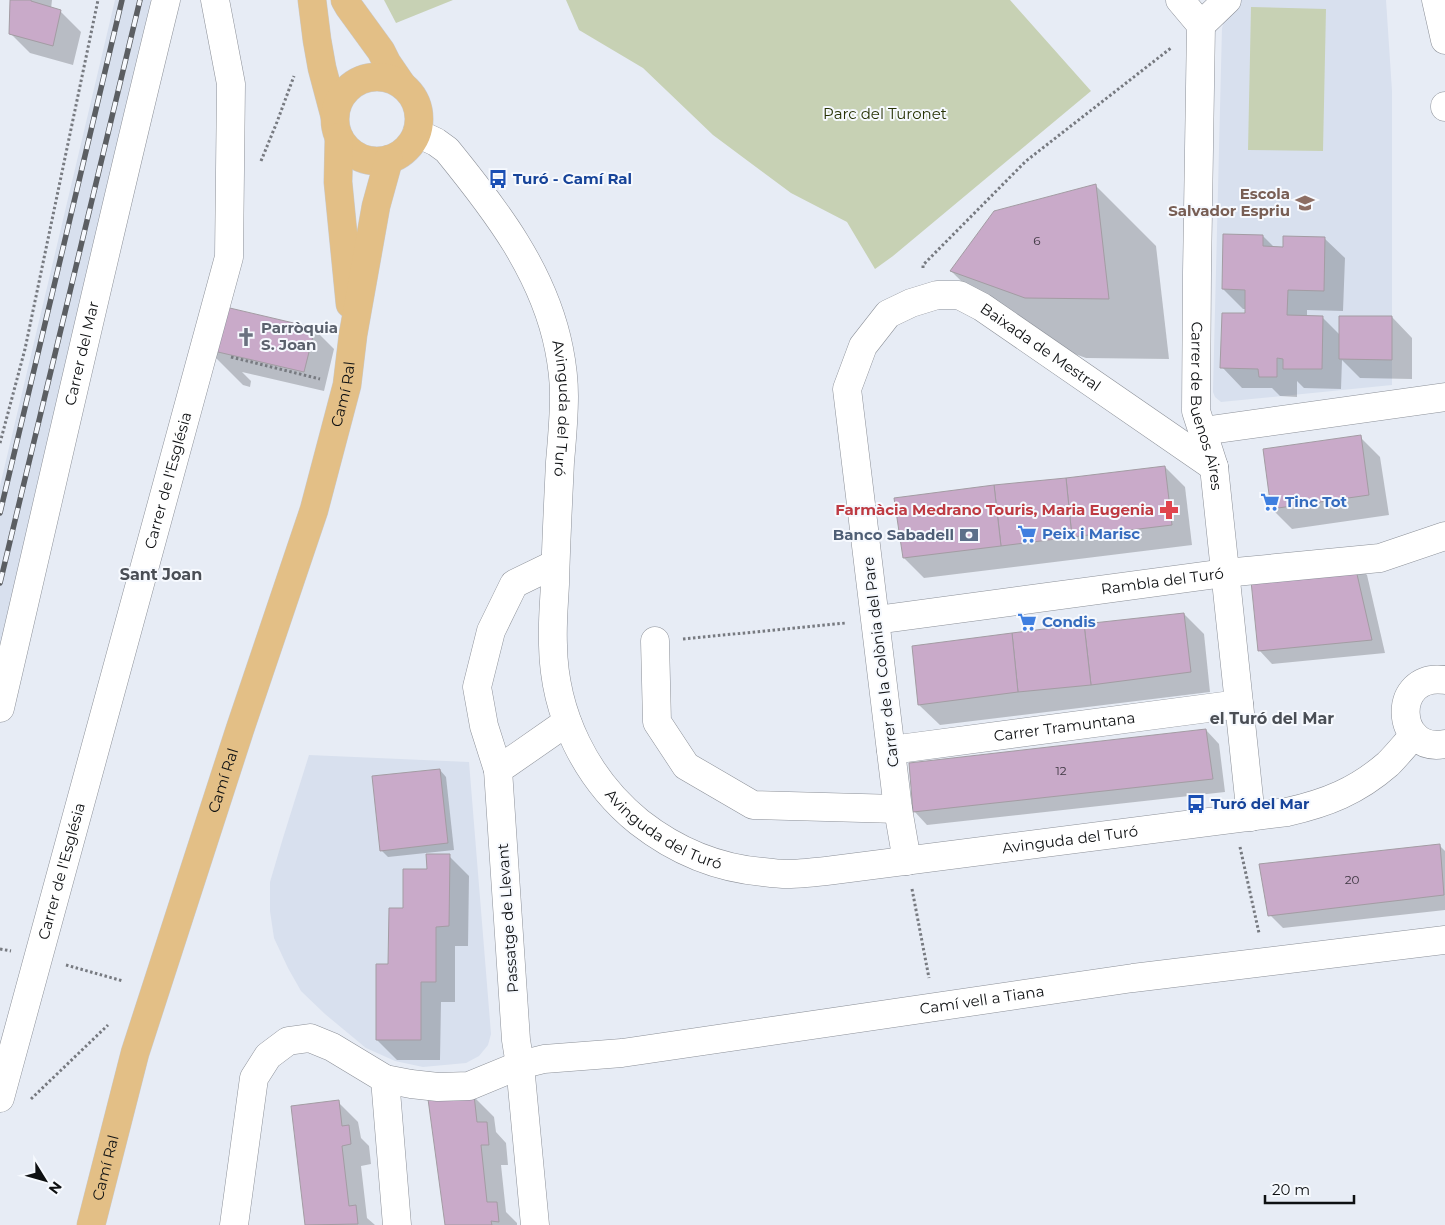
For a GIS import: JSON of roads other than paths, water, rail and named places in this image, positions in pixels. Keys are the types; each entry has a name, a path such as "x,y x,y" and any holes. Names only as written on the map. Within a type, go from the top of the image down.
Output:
{"main road":[{"name":"Camí Ral","path":"312,0 322,68 337,127 339,204 353,335"},
{"path":"345,0 402,85 416,102 419,117 417,133 406,149 398,155 389,159 375,160 360,157 348,149 337,127 338,104 344,93 354,84 365,78 391,79 402,85"},
{"name":"Camí Ral","path":"91,1225 135,1053 240,729 314,510 348,385 353,335 376,206 389,159"}],"street":[{"name":"Carrer del Mar","path":"0,708 48,489 166,0"},
{"name":"Carrer de l'Església","path":"0,1098 8,1038 38,957 229,257 232,84 215,0"},
{"path":"1180,0 1201,25 1228,0"},
{"path":"1436,0 1445,40"},
{"name":"Carrer de Buenos Aires","path":"1201,25 1196,411 1214,467 1226,573 1239,704 1242,818"},
{"name":"Avinguda del Turó","path":"417,133 436,142 446,150 508,231 536,280 552,320 562,371 564,395 555,564 553,647 557,686 567,722 581,754 626,812 657,836 686,852 712,862 744,870 786,874 907,861 1287,812 1317,805 1338,797 1364,782 1388,763 1414,735"},
{"name":"Baixada de Mestral","path":"863,346 888,314 911,303 937,295 959,296 982,307 1214,467"},
{"name":"Carrer de la Colònia del Pare","path":"863,346 846,389 898,809 907,861"},
{"path":"1203,431 1445,397"},
{"name":"Rambla del Turó","path":"876,620 1226,573 1380,558 1445,536"},
{"name":"Passatge de Llevant","path":"535,1225 516,1040 498,770 484,726 477,687 491,632 514,584 555,564"},
{"path":"655,641 657,722 686,766 753,804 898,809"},
{"path":"1445,680 1431,680 1420,684 1408,697 1405,708 1407,726 1414,735 1429,744 1445,744"},
{"name":"Carrer Tramuntana","path":"891,750 1239,704"},
{"path":"498,770 567,722"},
{"name":"Camí vell a Tiana","path":"520,1065 544,1059 622,1053 1133,978 1445,940"},
{"path":"234,1225 254,1078 268,1056 288,1041 310,1038 332,1047 385,1079 438,1087 469,1086 520,1065"},
{"path":"385,1079 397,1225"}],"railway":[{"path":"0,513 122,0"},
{"path":"0,583 140,0"}],"place":[{"name":"Turó - Camí Ral","path":"498,179"},
{"name":"Escola Salvador Espriu","path":"1305,203"},
{"name":"Parròquia S. Joan","path":"246,337"},
{"name":"Tinc Tot","path":"1270,502"},
{"name":"Farmàcia Medrano Touris, Maria Eugenia","path":"1169,510"},
{"name":"Peix i Marisc","path":"1027,534"},
{"name":"Banco Sabadell","path":"969,535"},
{"name":"Condis","path":"1027,622"},
{"name":"Turó del Mar","path":"1196,804"}],"district":[{"name":"Sant Joan","path":"161,574"},
{"name":"el Turó del Mar","path":"1272,718"}],"park label":[{"name":"Parc del Turonet","path":"885,114"}]}
